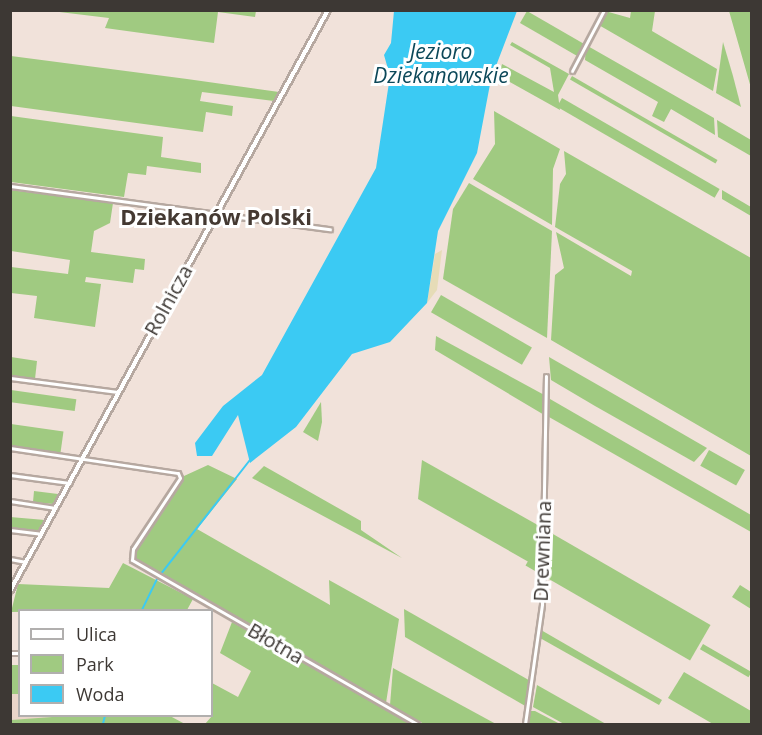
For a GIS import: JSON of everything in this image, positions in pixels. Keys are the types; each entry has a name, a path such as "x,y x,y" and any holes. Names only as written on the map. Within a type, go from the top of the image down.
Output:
{"street":[{"name":"Rolnicza","path":"11,588 328,10"},
{"path":"572,71 604,10"},
{"path":"10,186 330,229"},
{"name":"Drewniana","path":"525,724 542,604 546,376"},
{"path":"10,378 118,392"},
{"path":"10,448 82,458"},
{"name":"Błotna","path":"82,458 180,475 133,549 135,562 417,724"},
{"path":"10,475 69,483"},
{"path":"10,501 55,508"},
{"path":"10,530 41,534"},
{"path":"10,559 26,562"}],"shaded area":[{"path":"10,694 18,694 18,717 66,718 11,720"}],"green space":[{"path":"256,10 255,17 218,12 214,43 105,28 109,18 51,11"},
{"path":"527,11 584,44 577,56 520,23"},
{"path":"605,11 630,18 631,11 655,11 652,31 717,69 713,91 597,24"},
{"path":"729,11 751,11 751,88"},
{"path":"512,42 569,74 558,95 560,110 499,76 502,64 554,92 550,68 510,45"},
{"path":"723,42 733,76 741,107 716,93"},
{"path":"586,45 714,118 715,135 671,109 664,122 652,116 658,102 585,60"},
{"path":"11,56 279,92 274,101 202,92 200,101 233,106 232,116 206,112 203,132 11,106"},
{"path":"572,76 717,160 715,163 570,79"},
{"path":"562,98 720,189 715,198 557,107"},
{"path":"494,111 560,149 553,169 552,225 473,179 495,144"},
{"path":"11,116 163,137 161,157 201,163 201,173 147,166 146,175 128,173 124,197 11,182"},
{"path":"717,120 751,140 751,156 718,137"},
{"path":"564,151 751,258 751,456 551,340 555,275 564,268 556,232 631,276 632,271 555,227 560,184 566,174"},
{"path":"469,183 552,231 547,338 443,279 453,209"},
{"path":"10,190 113,203 110,223 94,231 91,252 145,259 144,270 135,269 133,283 86,277 85,282 101,284 95,327 34,318 37,296 11,293 11,267 68,274 70,260 11,251"},
{"path":"722,190 751,207 751,216 722,199"},
{"path":"441,295 532,348 522,365 431,312"},
{"path":"436,336 548,397 546,416 435,350"},
{"path":"11,357 37,361 35,379 11,375"},
{"path":"549,357 707,448 694,462 595,406 551,380"},
{"path":"11,390 76,399 75,411 10,402"},
{"path":"550,399 751,515 751,532 549,417"},
{"path":"321,402 322,422 318,441 303,432"},
{"path":"11,424 63,431 60,455 10,448"},
{"path":"709,450 745,470 736,486 700,466"},
{"path":"422,460 543,528 541,569 418,499"},
{"path":"208,465 237,479 197,529 330,605 329,580 399,619 386,703 134,558 139,541 184,476"},
{"path":"264,466 361,521 361,530 402,558 252,478"},
{"path":"34,491 58,494 53,504 33,502"},
{"path":"10,517 45,520 39,531 11,529"},
{"path":"546,530 711,625 690,661 526,566"},
{"path":"123,563 193,599 188,609 18,609 18,612 11,612 18,584 109,588"},
{"path":"740,585 751,592 751,609 732,597"},
{"path":"404,609 534,683 527,707 405,637"},
{"path":"232,622 412,724 205,724 213,717 213,684 238,697 251,671 220,653"},
{"path":"541,630 662,700 659,705 540,638"},
{"path":"703,644 751,672 748,677 700,649"},
{"path":"10,665 18,665 18,694 10,694"},
{"path":"393,668 496,724 424,724 390,705"},
{"path":"684,672 751,711 751,724 713,724 668,698"},
{"path":"537,685 606,724 564,724 533,707"},
{"path":"531,711 535,711 560,724 527,724"},
{"path":"52,717 172,717 185,724 11,724 11,720"}],"sand":[{"path":"442,250 437,290 427,303 435,254"}],"water":[{"name":"Jezioro Dziekanowskie","path":"394,11 517,11 491,79 477,153 438,231 427,303 390,342 352,354 296,427 250,463 238,415 212,456 197,456 195,443 223,406 262,375 376,168 390,76 384,55 391,43"}],"waterway":[{"path":"161,574 250,460"},
{"path":"142,609 158,577"},
{"path":"103,724 105,717"}],"district":[{"name":"Dziekanów Polski","path":"216,217"}]}
